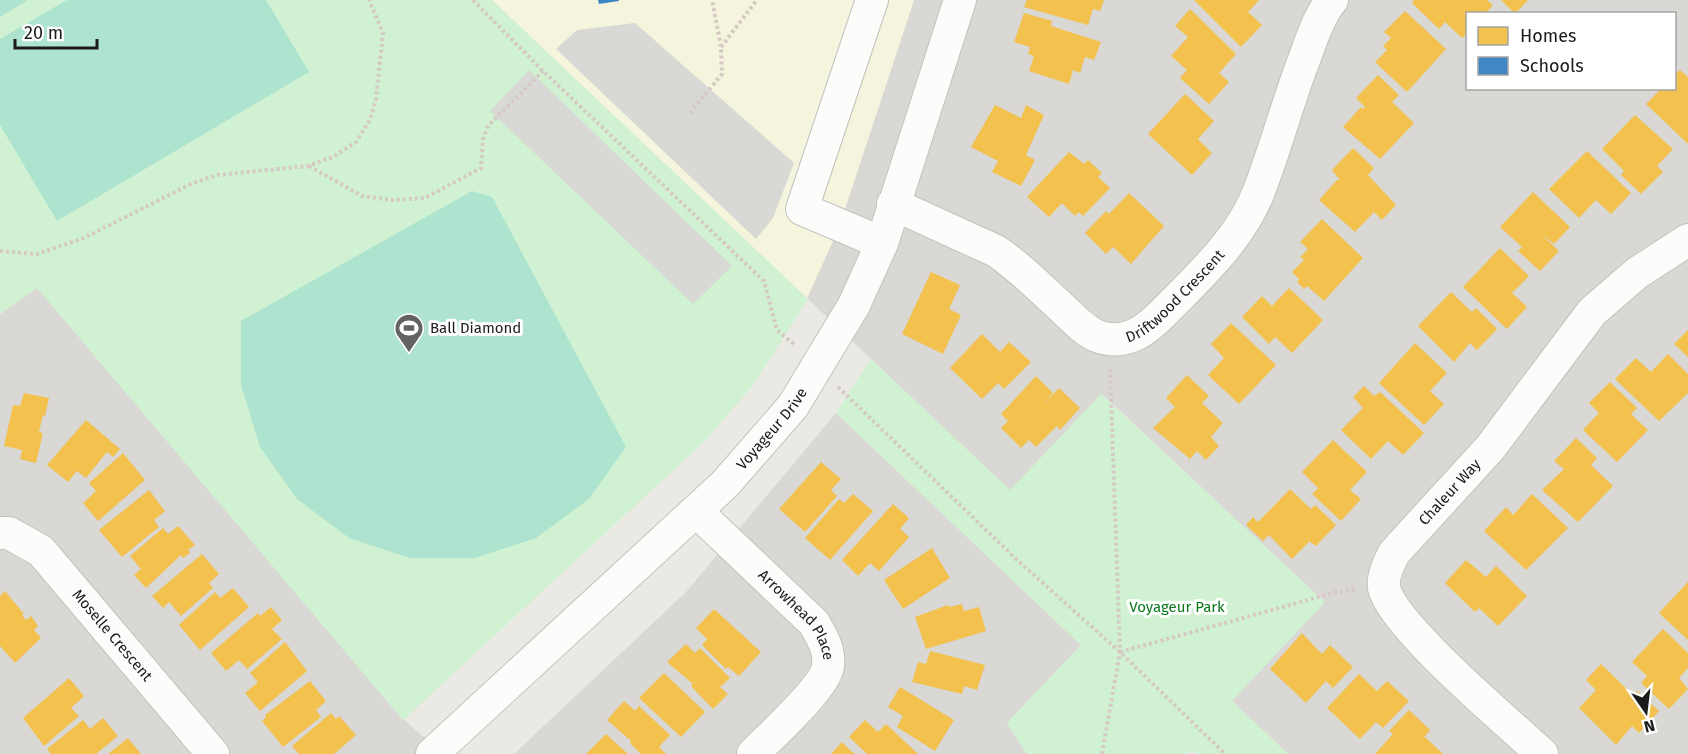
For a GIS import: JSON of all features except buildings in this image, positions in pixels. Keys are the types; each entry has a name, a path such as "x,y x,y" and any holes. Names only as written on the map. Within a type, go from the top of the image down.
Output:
{"street":[{"path":"872,0 802,209 882,243"},
{"name":"Voyageur Drive","path":"432,754 725,484 766,440 793,406 854,304 882,243 960,0"},
{"name":"Driftwood Crescent","path":"893,204 996,251 1011,261 1082,326 1098,336 1113,339 1132,337 1148,330 1213,261 1238,230 1258,193 1310,42 1325,9 1332,0"},
{"name":"Chaleur Way","path":"1383,586 1394,553 1490,448 1592,312 1637,273 1688,240"},
{"name":"Arrowhead Place","path":"696,511 814,623 826,645 828,666 823,683 753,754"},
{"name":"Moselle Crescent","path":"0,534 9,533 41,551 213,754"},
{"path":"1383,586 1391,607 1413,633 1542,754"}],"path":[{"path":"0,251 37,254 84,238 191,184 217,175 308,166 333,157 356,142 370,120 376,99 383,33 369,0"},
{"path":"473,0 543,71 764,281 777,330 819,366 1015,558 1120,652 1225,754"},
{"path":"690,113 722,74 721,47 712,0"},
{"path":"721,47 757,0"},
{"path":"308,166 362,196 392,200 425,198 481,168 483,139 488,126 543,71"},
{"path":"1102,754 1120,652 1109,380 1113,339"},
{"path":"1120,652 1337,592 1383,586"}],"shaded area":[{"path":"0,0 28,0 0,17"},
{"path":"67,0 266,0 309,72 57,221 0,125 0,39"},
{"path":"492,0 914,0 838,230 807,298"},
{"path":"914,0 1688,0 1688,754 1288,754 1232,701 1324,602 1102,394 1010,491 807,298 838,230"},
{"path":"635,23 794,163 773,218 756,239 556,49 577,30"},
{"path":"529,70 732,266 693,304 490,111"},
{"name":"Ball Diamond","path":"472,191 492,197 626,447 589,499 536,538 475,558 410,558 349,538 297,499 260,447 241,385 241,321"},
{"path":"37,287 403,719 443,754 0,754 0,314"},
{"path":"836,413 1081,645 1007,723 1027,754 514,754 686,592"}],"green space":[{"path":"0,0 492,0 808,299 753,385 705,441 403,720 37,288 0,314"},
{"name":"Voyageur Park","path":"871,359 1010,490 1101,394 1325,602 1232,701 1288,754 1196,754 1192,750 1188,754 1027,754 1007,723 1081,645 836,413"}],"place":[{"name":"Ball Diamond","path":"409,354"}]}
